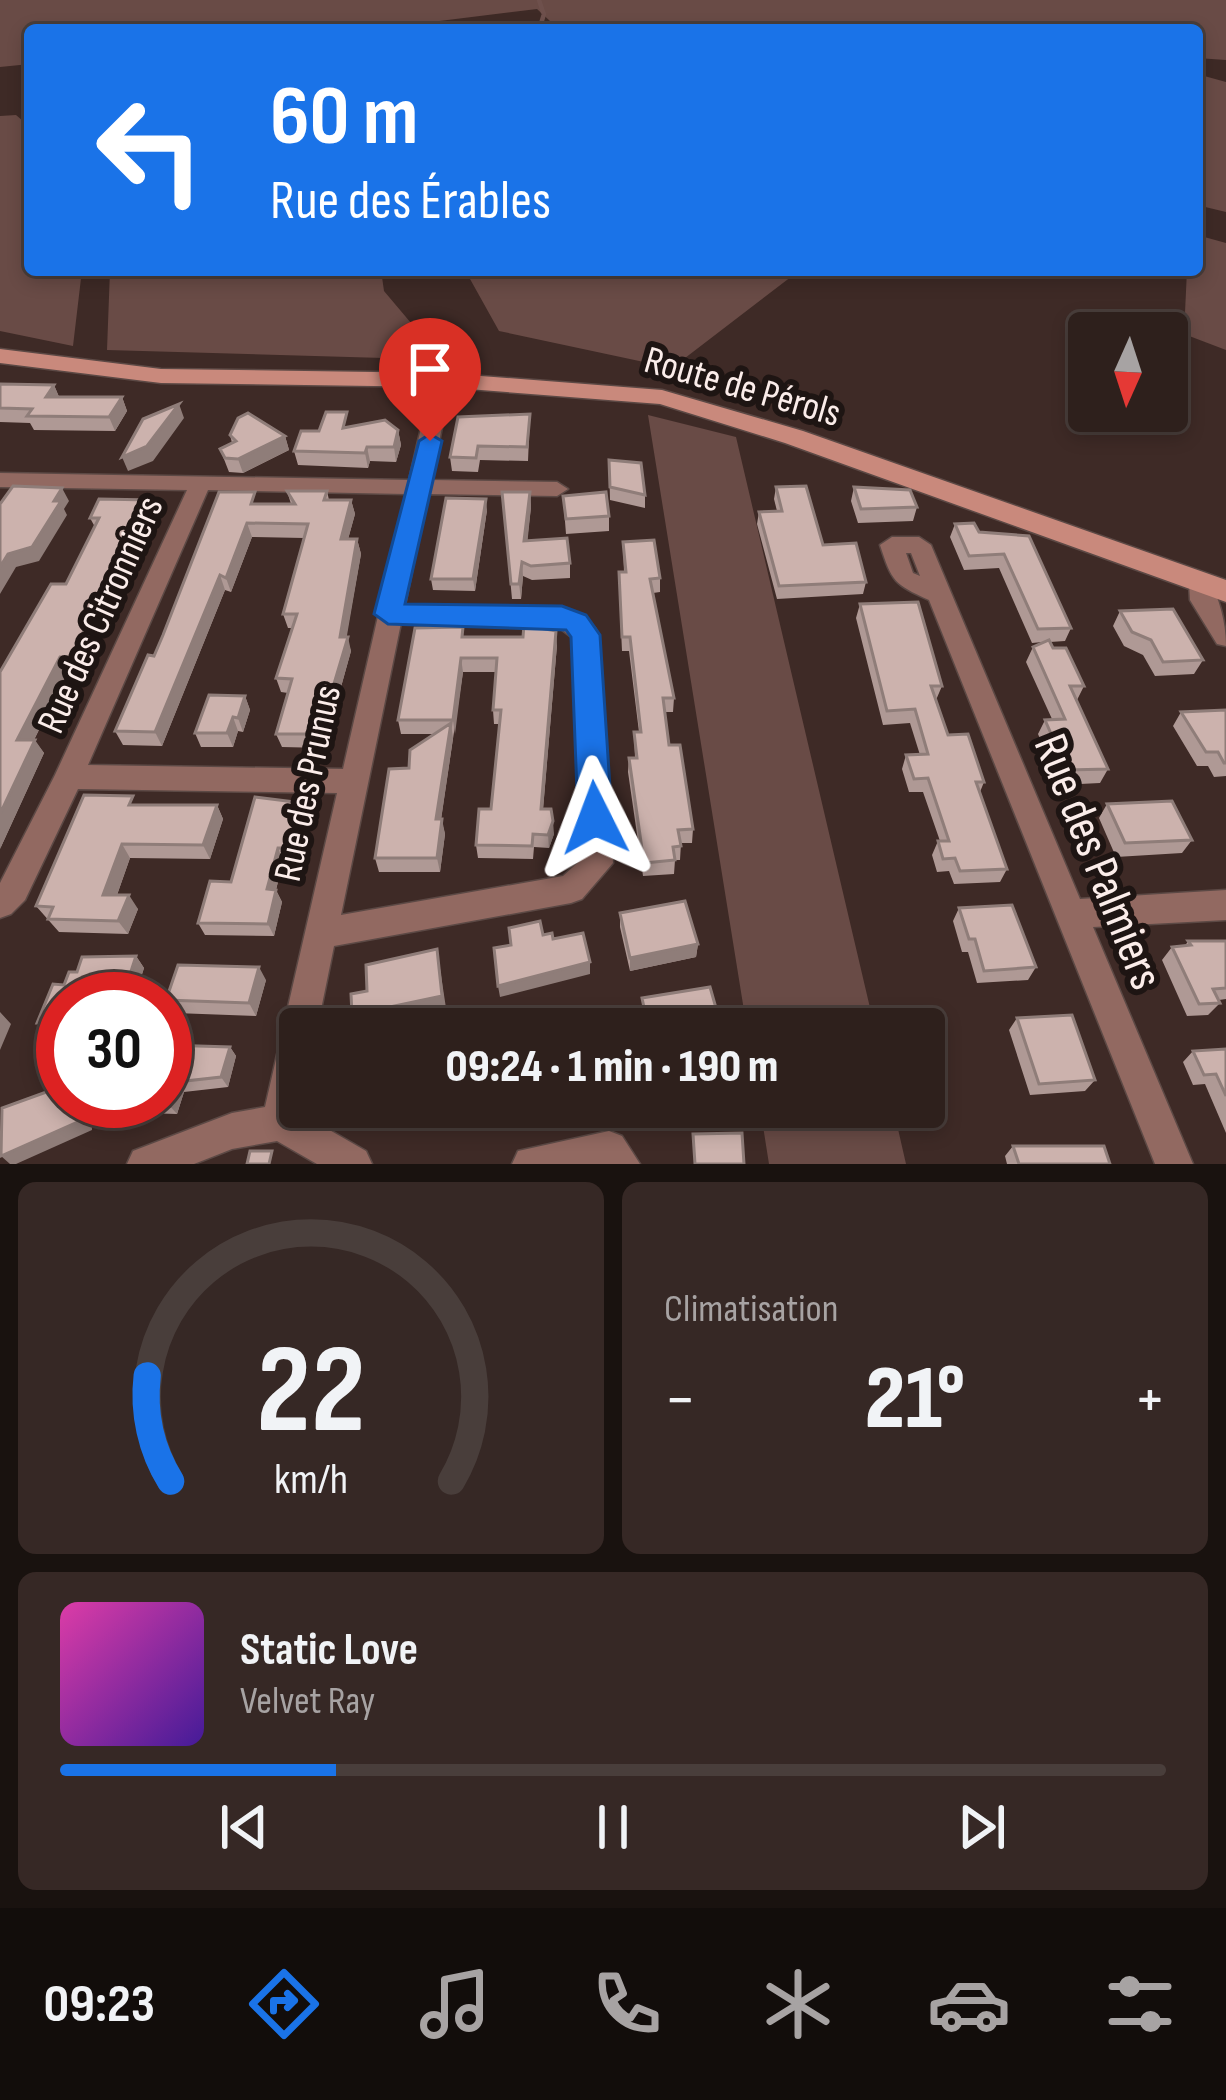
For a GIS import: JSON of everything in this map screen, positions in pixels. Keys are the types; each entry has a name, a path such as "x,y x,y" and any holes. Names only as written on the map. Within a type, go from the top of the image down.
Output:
{"street":[{"name":"Route de Pérols","path":"0,356 160,376 442,380 662,397 814,444 1214,587"},
{"name":"Rue des Prunus","path":"304,1008 442,380"},
{"path":"0,480 199,487 557,489"},
{"name":"Rue des Citronniers","path":"199,487 69,777 352,781"},
{"path":"1214,587 1202,600 1226,638"},
{"name":"Rue des Palmiers","path":"939,594 1174,1164"},
{"path":"320,934 571,889 598,863 586,635 576,622 562,616 388,614"},
{"path":"0,904 14,890 69,777"},
{"path":"1070,914 1226,905"},
{"path":"146,1164 232,1131 279,1122"},
{"path":"290,1128 353,1164"},
{"path":"531,1164 608,1149 621,1164"}],"shaded area":[{"path":"0,0 1226,0 1226,60 1203,58 1203,24 549,24 537,9 416,24 24,24 24,65 0,67"},
{"path":"1203,76 1226,82 1226,212 1203,206"},
{"path":"16,115 24,122 24,276 81,276 73,346 0,331 0,116"},
{"path":"1203,237 1226,243 1226,350 1188,336 1187,276 1203,276"},
{"path":"110,276 382,276 384,291 427,342 418,359 107,350"},
{"path":"468,276 792,276 672,368 499,331"},
{"path":"648,415 736,437 870,1008 744,1008"},
{"path":"763,1128 898,1128 906,1164 769,1164"}],"building":[{"path":"0,384 54,385 46,397 122,397 109,417 27,416 32,409 0,408"},
{"path":"179,404 147,446 122,457 143,419"},
{"path":"326,412 347,412 343,428 385,420 398,430 394,447 367,447 365,453 294,451 301,431 319,431"},
{"path":"248,413 285,436 238,459 225,458 220,449 236,441 230,435 238,418"},
{"path":"530,414 527,447 478,446 476,458 450,457 458,417"},
{"path":"609,460 641,463 645,495 610,487"},
{"path":"13,486 62,488 54,501 61,501 32,547 8,554 0,567 0,504"},
{"path":"806,486 823,545 856,543 866,582 779,586 759,512 782,511 776,487"},
{"path":"854,487 910,490 917,507 861,509"},
{"path":"287,491 327,491 324,500 351,500 341,539 357,539 340,637 348,637 319,734 276,734 292,679 276,678 297,614 283,614 308,524 247,523 226,578 220,575 155,732 115,731 148,655 154,656 219,492 255,492 251,504 295,504"},
{"path":"502,492 530,492 524,541 567,538 570,563 531,566 522,562 519,584 511,584"},
{"path":"606,492 609,516 566,519 563,496"},
{"path":"446,498 486,499 473,579 431,579"},
{"path":"99,499 150,500 123,548 128,553 103,607 95,606 72,657 60,657 17,740 35,740 0,814 0,672 51,584 66,584 99,518 90,518"},
{"path":"974,523 979,532 1029,536 1071,628 1038,629 1004,554 969,556 955,524"},
{"path":"654,540 660,578 650,579 674,698 663,698 669,745 680,745 693,829 678,830 681,846 673,847 675,860 644,863 629,758 637,758 634,732 641,732 630,637 622,637 619,572 626,572 623,542"},
{"path":"918,602 942,686 931,686 948,735 968,734 984,782 976,782 1007,869 960,871 955,858 943,859 938,841 949,841 928,778 914,779 906,755 928,754 915,709 887,711 860,604"},
{"path":"1173,609 1203,660 1163,662 1151,640 1132,632 1120,611"},
{"path":"524,625 556,631 541,809 551,809 553,821 548,835 533,834 532,846 476,845 479,809 491,809 501,710 493,710 497,658 461,658 453,720 398,720 415,628 463,627 462,637 523,637"},
{"path":"1049,640 1053,648 1066,648 1084,686 1070,686 1108,769 1067,770 1045,720 1065,719 1033,647"},
{"path":"209,695 245,696 227,733 195,733"},
{"path":"1226,710 1224,763 1218,752 1206,752 1181,712"},
{"path":"451,723 436,819 442,819 437,858 375,858 389,769 409,768 410,750"},
{"path":"84,795 133,796 129,805 217,805 203,845 122,844 103,895 129,895 118,921 48,919 53,907 36,906"},
{"path":"255,797 303,803 290,848 278,848 267,889 276,890 268,924 198,923 210,881 231,882"},
{"path":"1172,801 1192,840 1125,843 1107,804"},
{"path":"685,901 698,944 630,958 620,913"},
{"path":"1012,905 1036,967 984,971 959,908"},
{"path":"540,921 543,935 552,933 553,939 583,933 590,962 498,986 494,948 511,945 509,928"},
{"path":"1188,941 1226,941 1226,988 1213,989 1220,1003 1199,1004 1172,947 1191,945"},
{"path":"437,949 442,996 385,1008 352,1008 351,994 367,991 366,965"},
{"path":"136,956 131,972 77,972 82,957"},
{"path":"178,965 259,967 249,1003 192,1001 192,972 176,972"},
{"path":"710,987 716,1008 644,1008 642,998"},
{"path":"1072,1015 1095,1080 1039,1084 1017,1018"},
{"path":"192,1046 230,1047 221,1077 192,1080"},
{"path":"1226,1049 1226,1096 1216,1074 1204,1075 1193,1051"},
{"path":"36,1096 36,1128 64,1128 1,1156 2,1108"},
{"path":"742,1133 744,1164 695,1164 693,1134"},
{"path":"1013,1146 1104,1146 1110,1164 1019,1164"},
{"path":"250,1151 272,1151 269,1164 247,1164"}],"waterway":[{"path":"539,0 543,12"},
{"path":"541,24 544,14"}],"route":[{"path":"430,441 388,614 562,616 576,622 586,635 595,818"}]}
